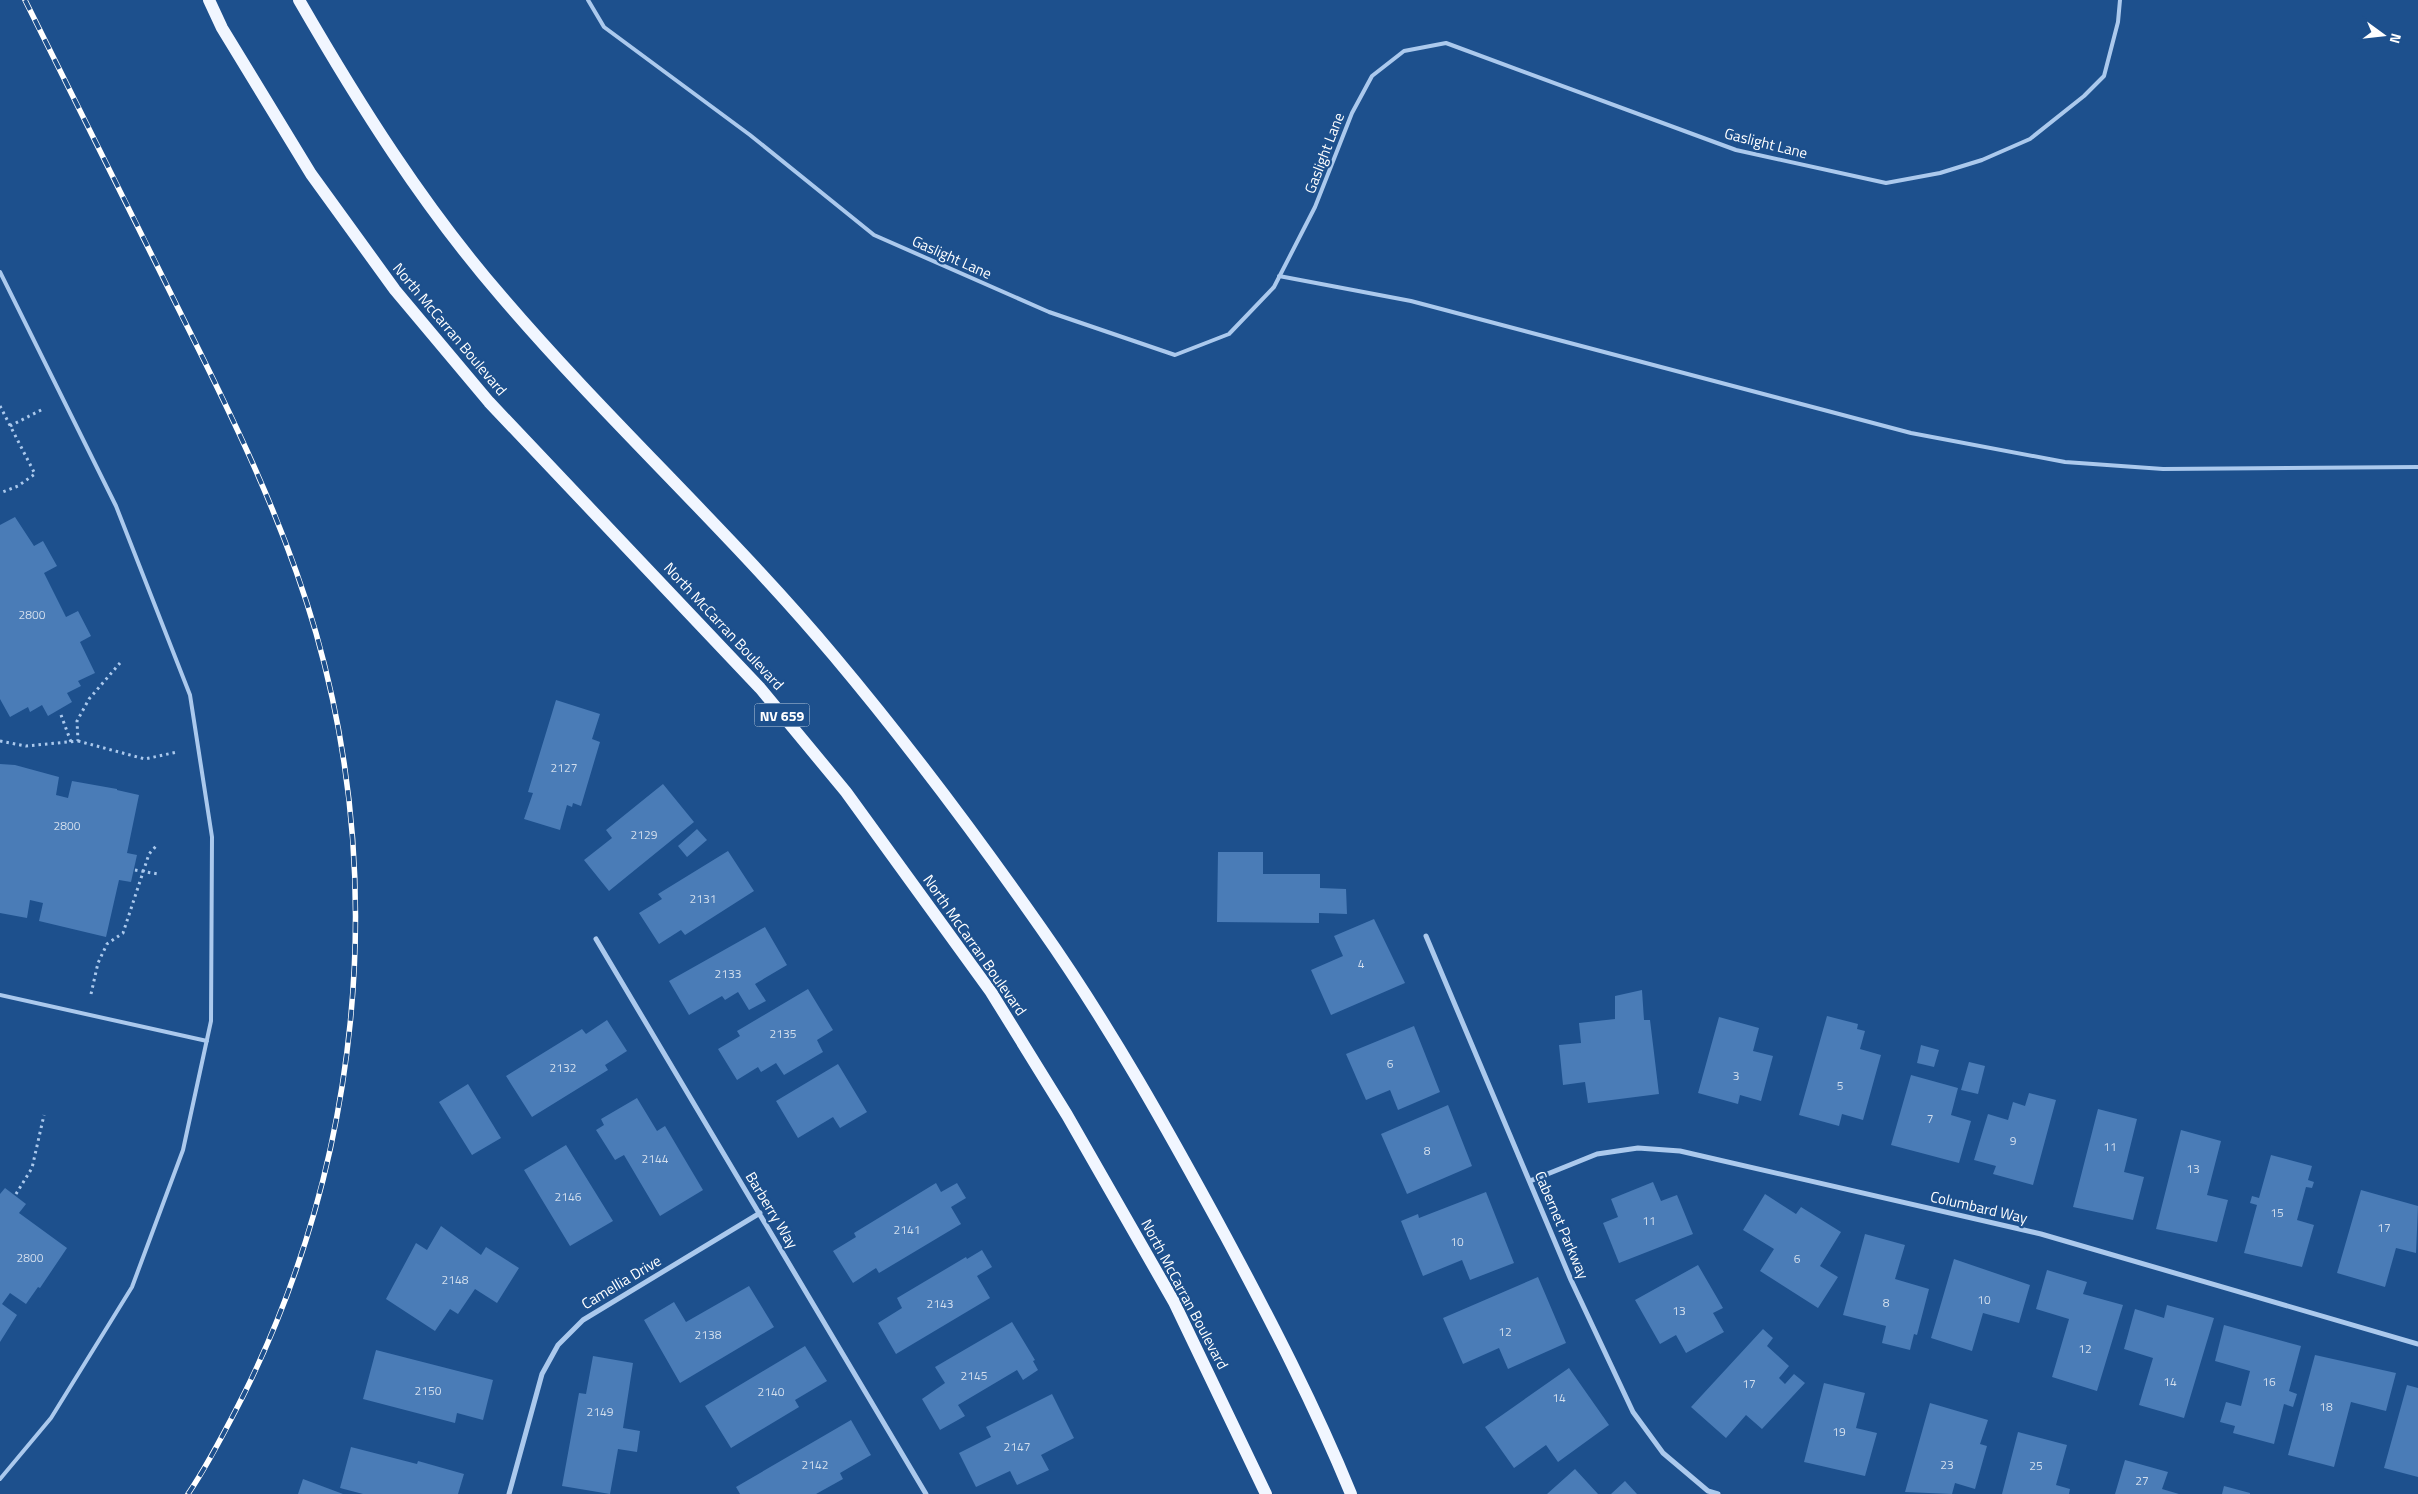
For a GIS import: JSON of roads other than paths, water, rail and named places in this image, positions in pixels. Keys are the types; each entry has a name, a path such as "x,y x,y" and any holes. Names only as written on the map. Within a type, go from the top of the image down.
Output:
{"main road":[{"name":"North McCarran Boulevard","path":"209,0 222,28 311,174 395,290 490,402 760,688 846,792 991,992 1067,1115 1174,1302 1266,1494"},
{"path":"300,0 353,93 431,209 500,296 575,379 742,551 835,657 934,782 1043,930 1132,1069 1208,1203 1276,1329 1351,1494"}],"street":[{"name":"Cabernet Parkway","path":"1426,936 1571,1280 1633,1412 1664,1453 1708,1491 1718,1494"},
{"name":"Barberry Way","path":"596,939 926,1494"},
{"name":"Columbard Way","path":"1530,1181 1597,1154 1638,1148 1680,1151 2041,1234 2418,1344"},
{"name":"Camellia Drive","path":"509,1494 542,1374 558,1345 583,1320 760,1213"}],"lane":[{"name":"Gaslight Lane","path":"588,0 604,27 750,135 874,235 1049,312 1175,356 1228,334 1274,287 1315,207 1348,122 1372,76 1404,51 1446,43 1736,150 1886,183 1940,172 1982,160 2030,139 2084,96 2104,76 2118,22 2120,0"},
{"path":"0,272 116,506 190,695 212,837 211,1021 183,1150 132,1287 51,1418 0,1479"},
{"path":"1279,276 1411,301 1911,433 2065,462 2163,469 2418,467"},
{"path":"0,995 207,1041"}],"railway":[{"path":"25,0 220,393 256,471 289,551 316,633 338,729 351,826 355,924 350,1021 336,1118 314,1213 283,1306 243,1396 210,1458 188,1494"}]}
